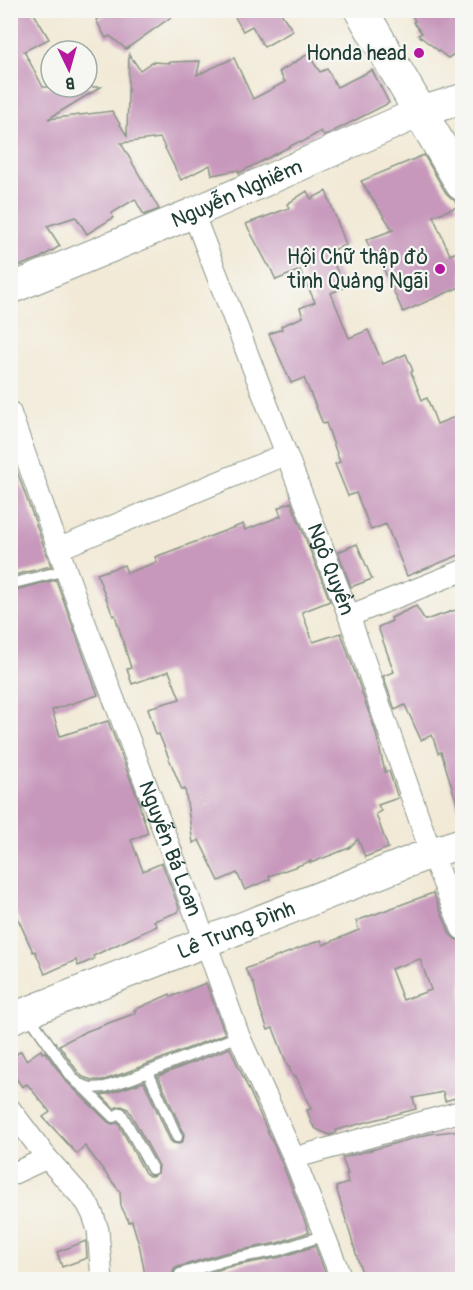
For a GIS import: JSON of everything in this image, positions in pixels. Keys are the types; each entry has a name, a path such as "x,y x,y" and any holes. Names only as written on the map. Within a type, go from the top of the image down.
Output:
{"main road":[{"path":"361,10 462,184"}],"street":[{"name":"Nguyễn Nghiêm","path":"10,289 193,213 420,112 462,99"},
{"name":"Ngô Quyền","path":"193,213 349,616 431,853 462,929"},
{"name":"Nguyễn Bá Loan","path":"10,412 58,549 239,1036 294,1158 342,1280"},
{"path":"58,549 286,454"},
{"path":"349,616 462,571"},
{"name":"Lê Trung Đình","path":"19,1016 431,853 462,843"},
{"path":"10,1110 46,1158 87,1203 98,1230 102,1280"},
{"path":"294,1158 462,1111"},
{"path":"10,1175 46,1158"}],"lane":[{"path":"10,584 66,570"},
{"path":"19,1016 79,1084 113,1118 121,1113 152,1169"},
{"path":"79,1084 91,1088 116,1084 239,1036"},
{"path":"148,1072 177,1137"},
{"path":"180,1274 226,1260 279,1250 325,1235"}],"building":[{"path":"10,10 32,10 49,39 39,39 39,44 24,51 39,79 39,99 81,99 48,119 112,111 127,136 129,54 140,70 152,62 200,61 197,75 234,58 253,99 285,82 279,72 308,54 320,72 327,69 337,87 372,70 389,103 324,136 321,131 239,173 238,170 212,175 210,165 181,180 160,138 121,143 159,209 144,215 135,199 112,213 113,218 87,234 76,217 47,226 60,246 40,258 10,267"},
{"path":"112,10 181,10 126,49 110,36 106,38 96,20"},
{"path":"231,10 279,10 293,31 264,47 252,26 243,31"},
{"path":"409,10 462,10 462,49 448,58 418,35 422,33 413,22 415,21"},
{"path":"424,155 457,207 433,216 450,255 457,252 462,265 462,286 403,312 376,252 373,254 366,240 393,230 361,181"},
{"path":"307,191 311,199 326,191 346,245 328,252 345,287 331,293 349,338 368,330 383,364 406,354 422,400 427,398 437,424 455,417 462,437 462,554 407,576 386,524 371,530 356,493 348,496 335,464 340,462 326,423 323,424 304,378 291,383 269,334 303,317 300,308 315,302 300,270 276,280 246,224 289,208 287,204"},
{"path":"10,452 51,566 10,576"},
{"path":"291,502 330,601 302,612 313,642 341,633 376,733 385,772 389,771 398,798 378,805 381,811 376,814 388,848 365,857 358,839 349,848 269,876 270,879 245,890 237,873 219,881 199,840 193,843 185,789 182,790 159,734 156,735 148,708 180,699 169,671 132,684 127,669 131,668 115,615 113,616 97,574 124,565 127,573 157,562 155,557 243,524 245,530 281,516 278,508"},
{"path":"357,544 372,579 351,587 338,552"},
{"path":"56,580 98,695 52,710 60,736 108,721 140,804 148,833 131,840 143,871 162,863 179,908 178,912 154,921 157,926 93,956 94,959 78,966 76,960 45,974 10,901 10,591"},
{"path":"416,606 425,620 462,608 462,810 459,810 441,752 438,753 432,735 421,740 405,705 395,710 383,676 394,672 378,627"},
{"path":"433,893 450,934 462,941 462,1096 445,1101 443,1092 413,1098 416,1109 336,1130 336,1133 330,1135 316,1129 312,1124 307,1110 311,1109 296,1076 293,1077 288,1067 273,1028 268,1030 254,984 245,969 321,940 323,945 359,930 356,921","holes":["420,959 431,990 403,1000 391,969"]},
{"path":"206,983 225,1034 104,1080 83,1077 59,1045 87,1031 136,1013 134,1010 170,994 171,997"},
{"path":"230,1048 282,1163 309,1232 277,1243 224,1253 178,1267 173,1273 175,1280 146,1280 140,1248 132,1221 129,1222 121,1206 120,1192 85,1146 77,1154 43,1117 50,1112 27,1084 22,1087 10,1069 10,1058 21,1051 26,1060 41,1050 42,1053 45,1052 74,1089 108,1122 118,1123 145,1173 152,1176 158,1173 159,1166 128,1109 122,1106 114,1108 101,1095 144,1082 170,1140 179,1144 183,1141 184,1134 158,1076"},
{"path":"462,1130 462,1280 364,1280 336,1187 348,1183 346,1174 348,1174 342,1158 429,1134"},
{"path":"86,1241 87,1258 62,1267 57,1252"},
{"path":"315,1246 328,1280 188,1280 228,1267 281,1257"}],"place":[{"name":"Honda head","path":"419,53"},
{"name":"Hội Chữ thập đỏ tỉnh Quảng Ngãi","path":"440,269"}]}
